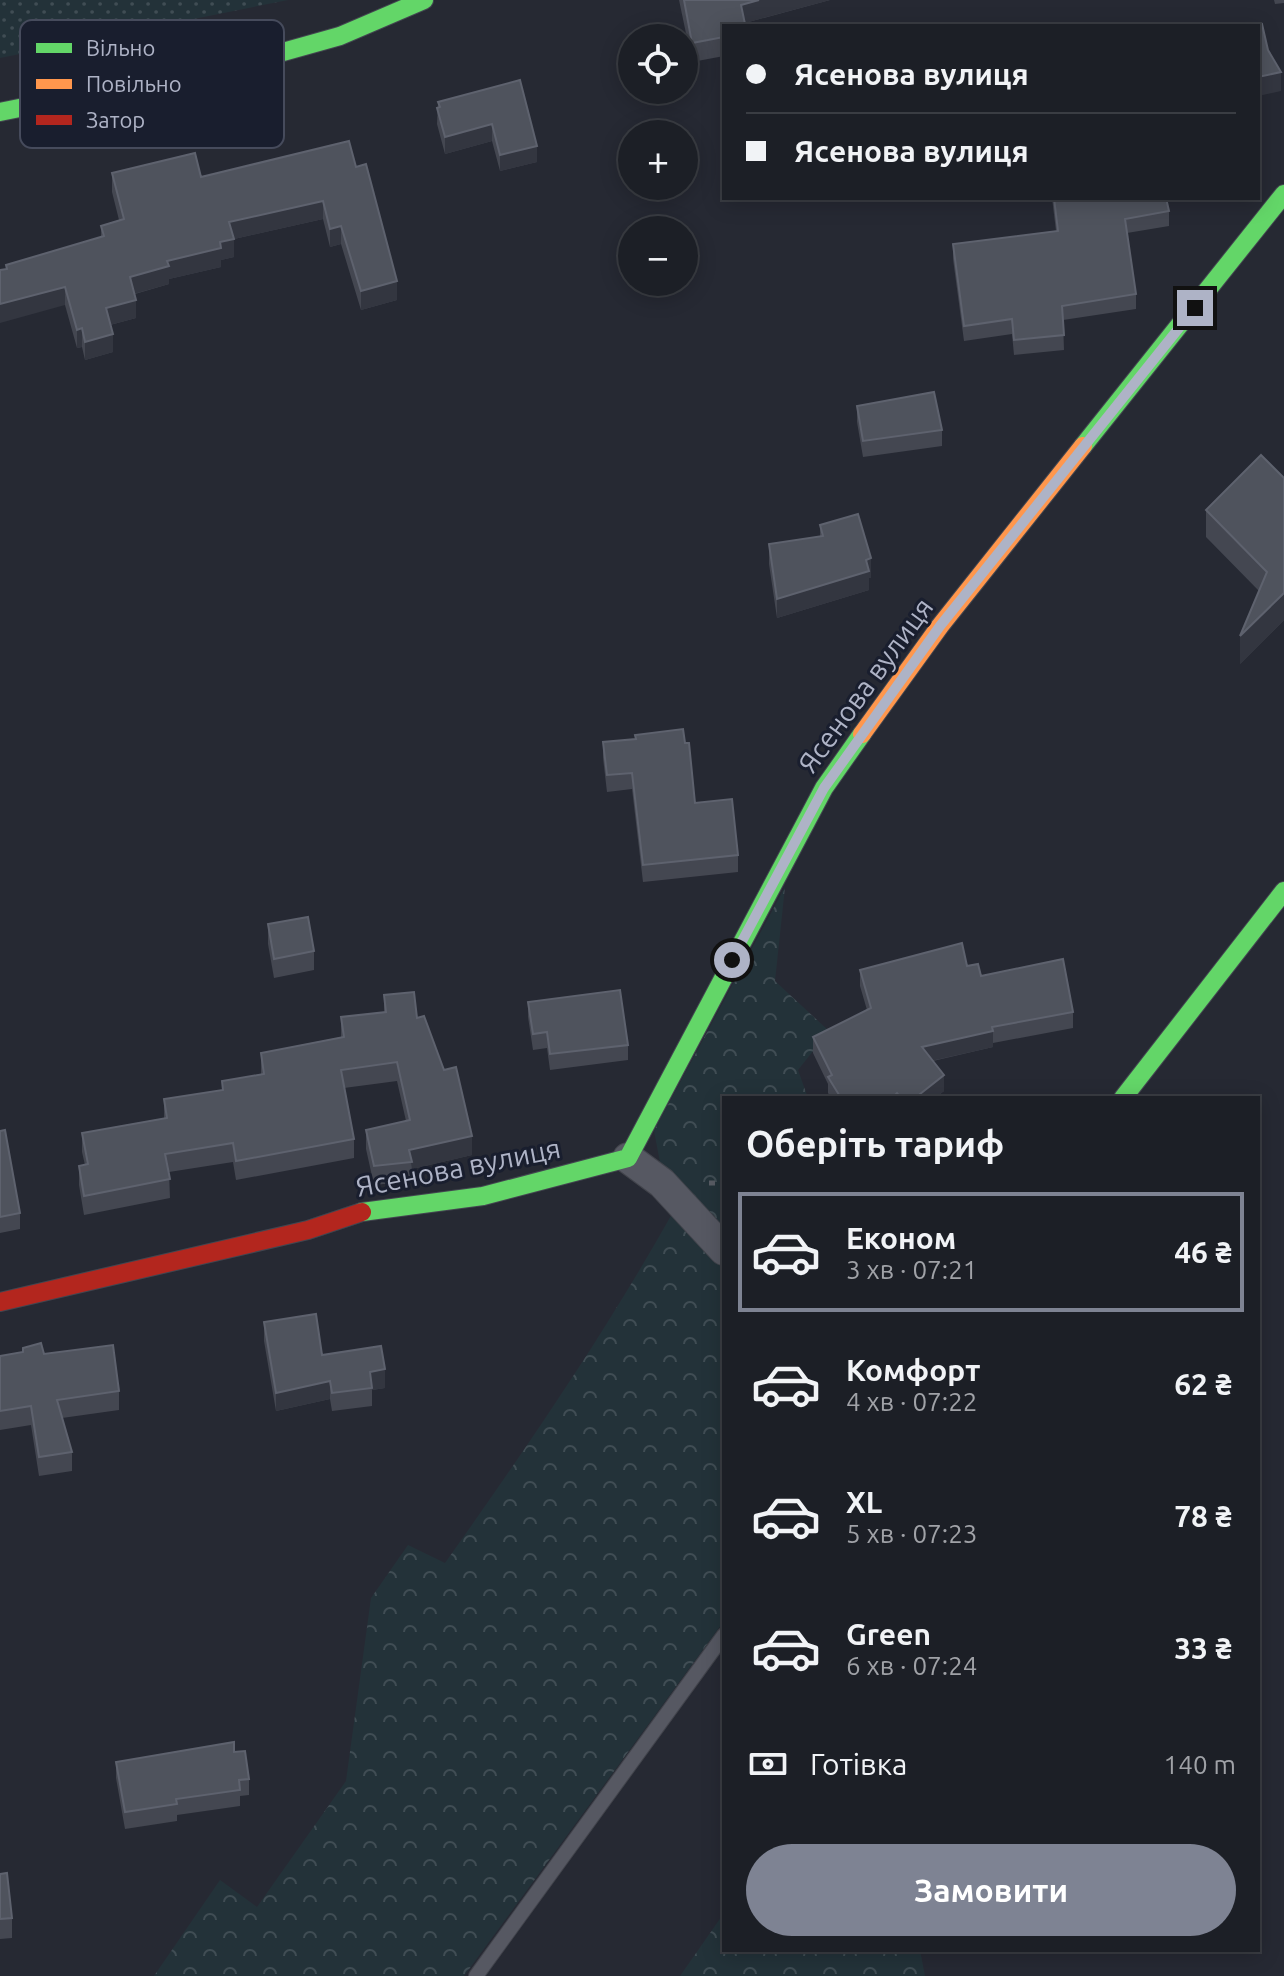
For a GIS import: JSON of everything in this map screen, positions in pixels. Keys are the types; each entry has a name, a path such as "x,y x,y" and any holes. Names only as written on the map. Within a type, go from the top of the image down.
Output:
{"street":[{"path":"284,52 340,36 424,0"},
{"path":"0,112 20,108"},
{"name":"Ясенова вулиця","path":"0,1302 308,1230 369,1210 483,1196 628,1158 824,788 940,626 1284,194"},
{"path":"1125,1096 1284,891"},
{"path":"628,1158 662,1183 722,1248"}],"lane":[{"path":"476,1976 722,1638"}],"green space":[{"path":"0,0 288,0 189,20 20,20 20,54 0,58"},
{"path":"785,887 775,981 829,1031 798,1070 807,1096 722,1096 722,1227 660,1162 654,1131"},
{"path":"672,1214 695,1232 722,1263 722,1624 464,1976 154,1976 220,1880 257,1907 346,1781 371,1598 408,1545 445,1563 563,1392"},
{"path":"722,1916 722,1952 920,1952 925,1976 680,1976"}],"building":[{"path":"684,0 759,0 741,5 745,24 722,24 722,37 698,42 698,24 688,24"},
{"path":"1260,25 1268,50 1281,72 1260,77"},
{"path":"520,80 537,146 500,155 492,124 445,137 438,102"},
{"path":"349,141 356,167 366,164 397,281 361,291 341,226 330,229 323,201 229,222 234,239 220,242 221,248 167,261 169,266 130,277 136,300 106,308 113,334 85,342 82,328 77,330 65,287 0,304 0,270 7,269 6,265 104,236 101,226 124,219 112,173 195,153 201,177"},
{"path":"1054,200 1166,200 1169,211 1125,219 1136,294 1062,306 1064,335 1014,340 1012,319 964,326 953,244 1058,231"},
{"path":"934,392 942,430 863,441 857,406"},
{"path":"1261,455 1284,478 1284,593 1240,636 1267,572 1206,510"},
{"path":"858,514 871,558 866,560 869,571 777,599 769,544 823,536 820,525"},
{"path":"683,729 685,743 689,743 695,803 732,799 738,855 643,865 632,773 607,775 603,742"},
{"path":"308,917 314,951 274,959 268,924"},
{"path":"962,943 967,966 978,964 981,976 1063,959 1073,1012 992,1027 993,1031 922,1047 944,1075 918,1096 899,1096 897,1093 894,1096 840,1096 828,1077 832,1075 813,1037 871,1008 860,970"},
{"path":"620,990 628,1045 550,1054 547,1032 533,1034 528,1002"},
{"path":"414,992 417,1018 424,1016 444,1070 456,1067 472,1136 409,1150 412,1162 374,1166 366,1130 410,1120 397,1062 341,1070 354,1139 236,1161 233,1143 165,1154 170,1179 84,1196 79,1166 88,1164 82,1133 167,1118 164,1099 223,1090 222,1081 264,1074 261,1053 344,1037 341,1017 386,1012 384,995"},
{"path":"5,1130 20,1213 0,1217 0,1131"},
{"path":"316,1314 322,1355 381,1346 385,1369 370,1372 372,1388 332,1393 330,1381 276,1393 264,1322"},
{"path":"41,1343 44,1354 113,1345 119,1391 57,1400 72,1452 39,1457 31,1406 0,1411 0,1356 23,1352 23,1348"},
{"path":"234,1742 234,1752 245,1751 249,1779 239,1780 240,1790 176,1799 177,1804 125,1812 116,1762"},
{"path":"7,1873 12,1918 0,1919 0,1874"}],"traffic: fast":[{"path":"284,52 340,36 424,0"},
{"path":"0,112 20,108"},
{"path":"1083,446 1284,194"},
{"path":"362,1212 483,1196 628,1158 824,788 862,734"},
{"path":"1125,1096 1284,891"}],"traffic: slow":[{"path":"862,734 940,626 1083,446"}],"traffic: jam":[{"path":"0,1302 308,1230 362,1212"}],"route":[{"path":"732,960 824,788 940,626 1195,308"}]}
